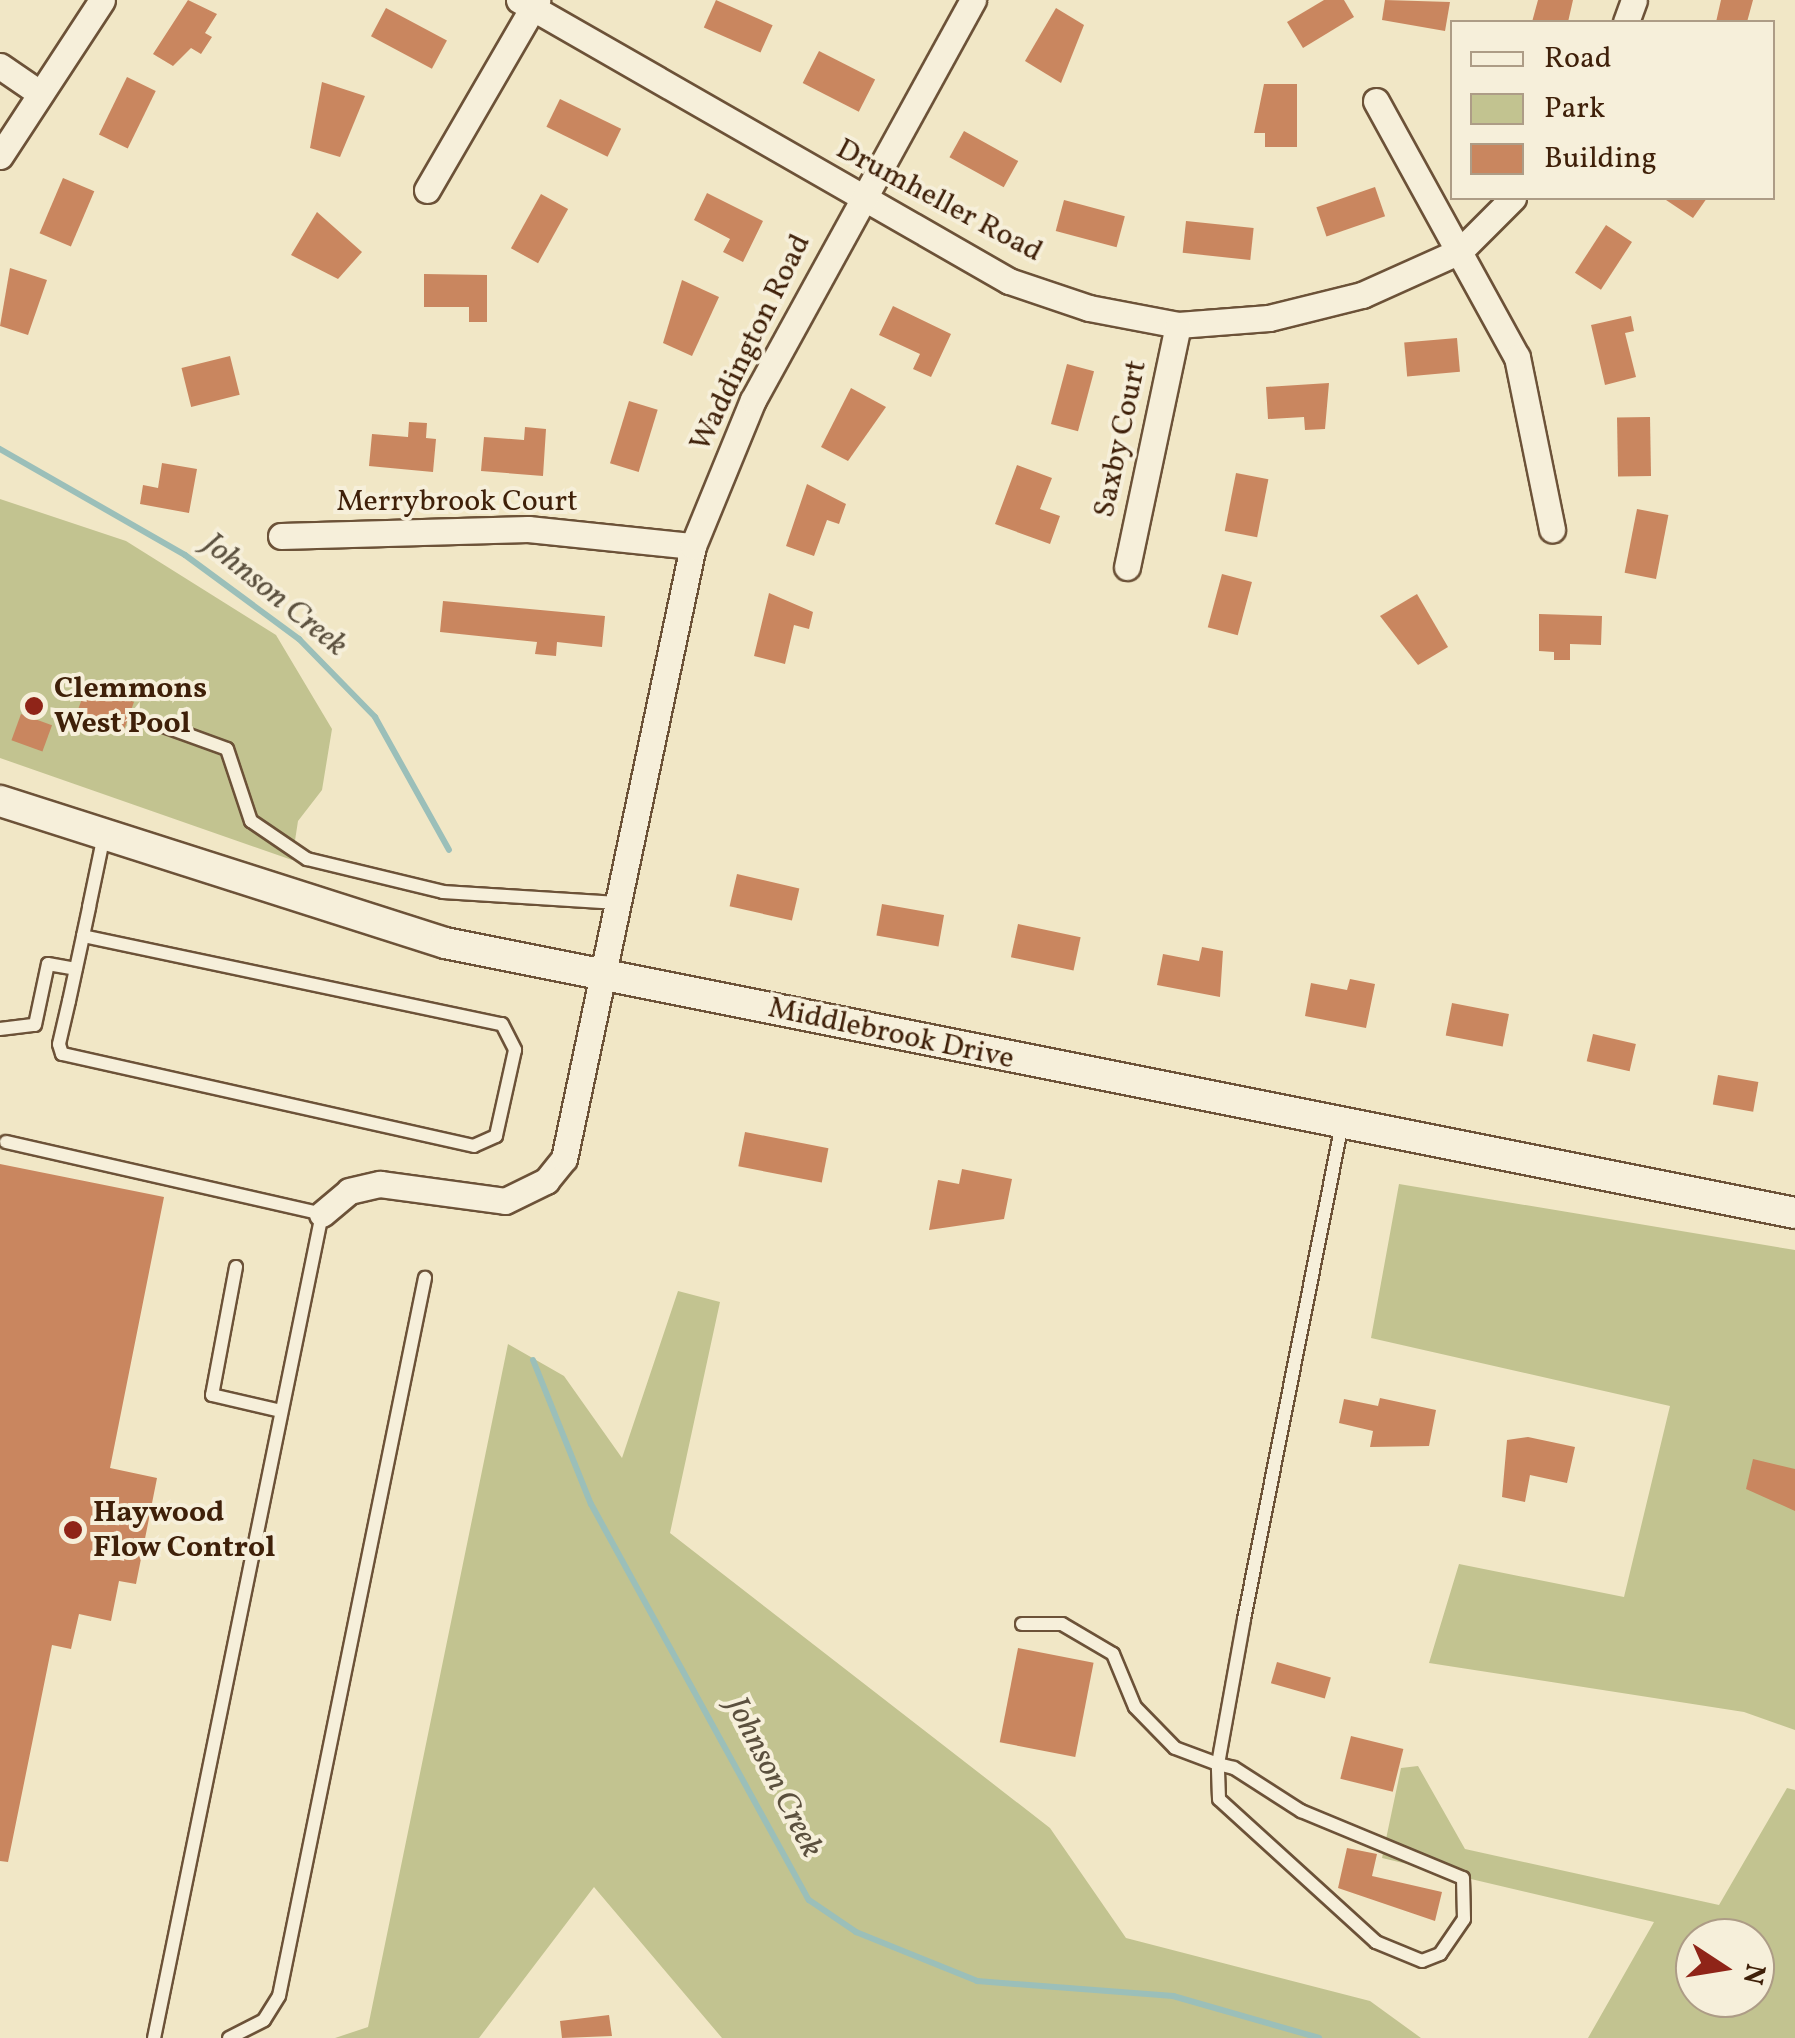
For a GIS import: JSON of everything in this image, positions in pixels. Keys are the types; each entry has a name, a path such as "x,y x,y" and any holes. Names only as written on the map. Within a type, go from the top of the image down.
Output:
{"street":[{"path":"0,156 38,92 102,0"},
{"name":"Waddington Road","path":"322,1214 360,1186 492,1203 546,1181 570,1145 693,546 752,400 973,0"},
{"path":"427,190 530,3"},
{"name":"Drumheller Road","path":"530,3 1009,281 1178,324 1269,318 1362,295 1460,251 1512,200"},
{"path":"0,66 38,92"},
{"path":"1376,101 1517,357 1552,529"},
{"name":"Saxby Court","path":"1127,567 1178,324"},
{"name":"Merrybrook Court","path":"281,536 528,529 693,546"},
{"name":"Middlebrook Drive","path":"0,801 391,930 1795,1213"}],"lane":[{"path":"161,725 227,749 251,821 307,859 443,892 618,903"},
{"path":"82,936 502,1024 515,1050 496,1136 474,1146 74,1060 60,1044 82,936 104,835"},
{"path":"0,1029 34,1025 48,964 76,970"},
{"path":"1022,1624 1062,1624 1114,1654 1135,1707 1175,1748 1218,1764 1462,1878 1464,1919 1440,1954 1422,1961 1351,1923 1290,1856 1219,1799 1218,1764 1342,1124"},
{"path":"6,1142 322,1214 278,1410 156,2038"},
{"path":"236,1268 212,1396 278,1410"},
{"path":"229,2038 264,2020 278,1996 425,1278"}],"green space":[{"path":"0,499 126,541 276,635 332,729 322,790 298,821 292,860 0,758"},
{"path":"1399,1184 1795,1250 1795,1730 1744,1712 1429,1663 1459,1564 1624,1597 1670,1406 1371,1338"},
{"path":"678,1291 720,1302 670,1533 1050,1828 1126,1938 1370,2001 1421,2038 722,2038 594,1887 479,2038 335,2038 368,2027 508,1344 564,1376 622,1458"},
{"path":"1418,1766 1465,1849 1719,1905 1787,1788 1795,1790 1795,2038 1588,2038 1654,1922 1382,1858 1401,1768"}],"building":[{"path":"188,0 217,14 205,33 212,37 201,54 191,48 173,66 153,54"},
{"path":"716,0 773,25 760,53 704,27"},
{"path":"1324,0 1344,0 1354,17 1303,48 1287,22"},
{"path":"1385,0 1450,2 1445,31 1382,20"},
{"path":"1538,0 1573,0 1568,20 1533,20"},
{"path":"1721,0 1753,0 1748,20 1716,20"},
{"path":"386,8 447,40 432,69 371,36"},
{"path":"1056,8 1084,25 1061,83 1025,61"},
{"path":"819,51 875,80 859,112 803,83"},
{"path":"127,77 156,91 128,149 99,135"},
{"path":"322,82 365,96 340,157 310,148"},
{"path":"1264,84 1297,84 1297,147 1265,147 1265,133 1254,133"},
{"path":"560,99 621,129 608,157 546,127"},
{"path":"964,131 1018,161 1004,187 949,157"},
{"path":"63,178 94,191 71,247 40,233"},
{"path":"1375,187 1385,216 1326,236 1316,207"},
{"path":"707,193 763,221 743,262 723,252 730,239 694,220"},
{"path":"541,194 568,209 538,263 511,248"},
{"path":"1064,200 1125,216 1117,247 1056,231"},
{"path":"1666,200 1706,200 1693,218"},
{"path":"317,212 362,252 338,279 291,255"},
{"path":"1186,221 1254,228 1250,260 1183,253"},
{"path":"1606,225 1632,242 1601,290 1575,273"},
{"path":"10,268 47,280 28,335 0,326"},
{"path":"424,274 487,275 487,322 469,322 469,307 424,307"},
{"path":"682,280 719,297 692,356 663,343"},
{"path":"893,306 951,334 931,377 913,369 920,354 879,335"},
{"path":"1631,316 1634,331 1625,333 1636,377 1605,385 1591,325"},
{"path":"1457,338 1460,372 1407,376 1404,343"},
{"path":"230,356 240,395 191,407 181,368"},
{"path":"1067,364 1094,371 1078,431 1051,424"},
{"path":"1329,383 1325,429 1305,430 1304,417 1268,419 1266,387"},
{"path":"851,388 886,407 848,461 821,447"},
{"path":"629,401 658,410 639,472 610,463"},
{"path":"1650,417 1651,476 1618,477 1617,418"},
{"path":"409,422 427,423 426,438 436,439 433,472 369,466 372,434 408,437"},
{"path":"525,427 546,429 543,476 481,471 484,437 524,440"},
{"path":"162,463 197,469 189,513 140,504 143,485 158,488"},
{"path":"1017,465 1052,478 1040,509 1060,516 1050,544 995,524"},
{"path":"1236,473 1268,479 1257,537 1225,531"},
{"path":"807,484 846,504 839,524 827,520 814,556 786,546"},
{"path":"1637,509 1668,515 1656,579 1625,573"},
{"path":"1222,574 1252,582 1238,635 1208,627"},
{"path":"769,593 813,612 809,629 794,625 785,664 754,656"},
{"path":"1417,594 1448,647 1418,665 1380,616"},
{"path":"443,601 605,616 602,647 557,642 556,656 535,654 537,642 440,632"},
{"path":"1539,614 1602,616 1601,645 1570,644 1570,660 1554,660 1554,652 1539,651"},
{"path":"87,685 134,702 123,732 76,715"},
{"path":"21,714 52,725 42,752 11,740"},
{"path":"737,874 799,888 792,921 730,906"},
{"path":"882,904 944,915 938,946 876,936"},
{"path":"1018,924 1081,937 1074,971 1011,957"},
{"path":"1202,947 1223,951 1220,997 1157,985 1163,954 1199,961"},
{"path":"1350,979 1375,984 1366,1028 1305,1016 1311,983 1347,990"},
{"path":"1452,1003 1509,1014 1503,1046 1446,1035"},
{"path":"1593,1034 1636,1044 1630,1071 1587,1061"},
{"path":"1718,1075 1758,1082 1753,1112 1713,1105"},
{"path":"745,1132 828,1148 822,1183 738,1166"},
{"name":"Haywood Flow Control","path":"0,1164 164,1197 110,1468 157,1478 136,1584 119,1581 111,1621 79,1614 71,1649 52,1645 8,1862 0,1861"},
{"path":"962,1169 1012,1179 1004,1219 929,1230 938,1180 959,1184"},
{"path":"1380,1398 1436,1410 1429,1446 1370,1447 1373,1431 1339,1423 1344,1399 1378,1406"},
{"path":"1528,1437 1575,1447 1567,1483 1530,1475 1525,1502 1502,1497 1507,1440"},
{"path":"1753,1459 1795,1469 1795,1511 1746,1489"},
{"path":"1018,1648 1094,1663 1075,1757 1000,1742"},
{"path":"1277,1662 1331,1677 1325,1699 1271,1683"},
{"path":"1351,1736 1403,1749 1393,1792 1340,1779"},
{"path":"1347,1848 1377,1854 1372,1876 1442,1892 1435,1921 1338,1888"},
{"path":"609,2015 612,2036 562,2038 560,2021"}],"waterway":[{"name":"Johnson Creek","path":"0,449 185,555 299,639 375,717 449,850"},
{"name":"Johnson Creek","path":"533,1360 591,1504 809,1900 856,1932 977,1981 1173,1996 1319,2038"}],"place":[{"name":"Clemmons West Pool","path":"34,706"},
{"name":"Haywood Flow Control","path":"73,1530"}]}
